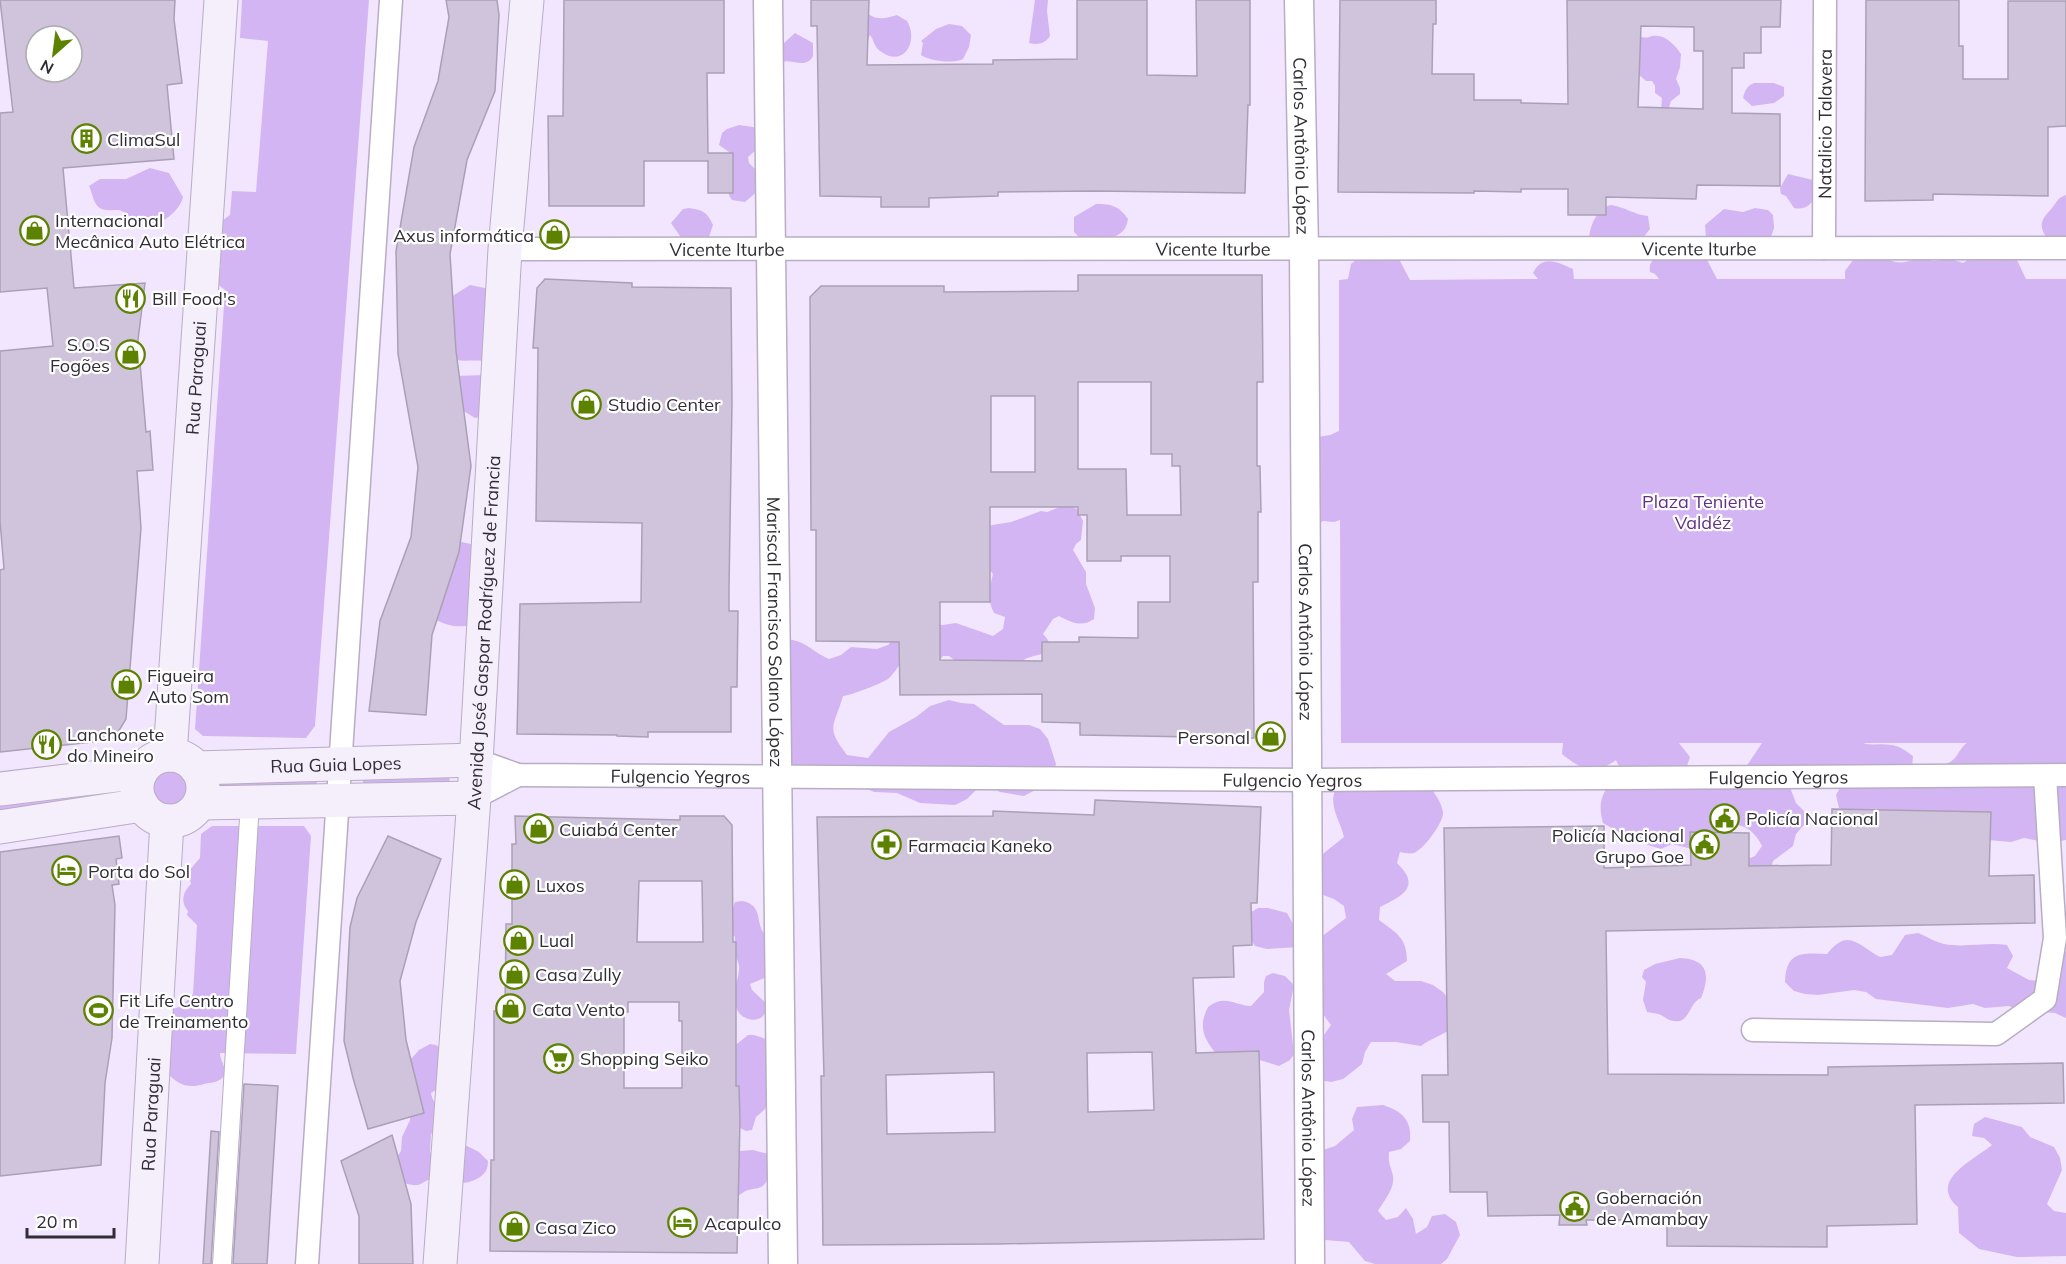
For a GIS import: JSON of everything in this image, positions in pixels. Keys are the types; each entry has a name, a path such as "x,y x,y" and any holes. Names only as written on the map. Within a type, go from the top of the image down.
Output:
{"main road":[{"name":"Rua Paraguai","path":"183,761 221,0"},
{"name":"Avenida José Gaspar Rodríguez de Francia","path":"440,1264 474,798 505,249 527,0"},
{"path":"0,827 155,813 187,817 200,803 204,784 183,761 155,759 141,772 137,786 155,813"},
{"name":"Rua Guia Lopes","path":"183,761 340,763 476,760"},
{"path":"0,789 141,772"},
{"name":"Rua Guia Lopes","path":"200,803 474,798"},
{"name":"Rua Paraguai","path":"142,1264 155,813"}],"street":[{"path":"307,1264 391,0"},
{"name":"Mariscal Francisco Solano López","path":"768,0 783,1264"},
{"name":"Carlos Antônio López","path":"1299,0 1304,248 1310,1264"},
{"name":"Natalicio Talavera","path":"1824,248 1825,0"},
{"name":"Vicente Iturbe","path":"505,249 2066,248"},
{"name":"Fulgencio Yegros","path":"476,760 518,775 777,778 1306,780 2056,776"},
{"name":"Fulgencio Yegros","path":"474,798 518,775"},
{"path":"1753,1030 1996,1034 2044,999 2055,938 2056,776"},
{"path":"222,1264 250,802"}],"green space":[{"path":"242,0 369,0 315,726 306,738 203,736 195,729 225,290 215,282 221,266 216,238 220,225 230,215 232,191 256,192 268,41 240,38"},
{"path":"1035,0 1048,0 1050,36 1046,41 1038,44 1029,43"},
{"path":"864,10 875,17 897,15 907,21 910,29 910,44 902,55 889,56 878,49 870,35 867,43"},
{"path":"949,24 962,26 971,35 969,47 963,59 941,61 921,55 923,43 921,41 936,29"},
{"path":"795,33 813,43 813,56 803,63 781,62 778,41 783,44"},
{"path":"1638,36 1664,38 1681,54 1676,79 1680,94 1671,101 1668,111 1661,110 1662,98 1655,93 1652,81 1646,81 1637,73"},
{"path":"1754,83 1774,83 1784,87 1784,96 1774,103 1752,106 1743,98 1747,89"},
{"path":"739,125 758,130 758,148 748,157 749,163 758,172 759,190 745,202 732,200 729,194 727,182 729,152 719,145 722,133"},
{"path":"150,168 169,173 183,197 181,203 166,219 153,226 140,228 122,211 99,208 89,186 100,179 126,179"},
{"path":"1788,174 1813,180 1815,198 1806,207 1794,208 1786,196 1781,194 1780,188"},
{"path":"2066,195 2066,241 2047,239 2042,230 2043,219 2059,199"},
{"path":"1096,204 1111,205 1121,211 1128,219 1126,226 1122,232 1111,238 1082,240 1074,232 1074,217"},
{"path":"1611,205 1648,216 1650,229 1642,239 1589,238 1595,217 1606,206"},
{"path":"689,208 704,212 713,225 705,242 682,239 671,223 683,209"},
{"path":"1755,208 1768,210 1773,215 1774,228 1770,240 1711,241 1706,237 1705,225 1724,209 1743,212"},
{"name":"Plaza Teniente Valdéz","path":"1879,255 1891,261 1900,262 1921,257 1933,261 1951,259 1963,263 1974,256 2011,257 2017,260 2026,279 2066,279 2066,840 2049,843 2024,838 2011,842 1975,839 1849,812 1839,808 1836,795 1842,784 1796,779 1791,790 1796,803 1805,812 1804,825 1796,834 1793,846 1773,861 1770,873 1761,883 1743,861 1755,856 1762,846 1747,828 1736,825 1723,828 1696,850 1672,844 1661,849 1630,838 1603,823 1601,800 1603,794 1621,771 1616,760 1601,768 1588,769 1562,754 1563,743 1341,743 1340,520 1323,521 1318,524 1318,437 1339,431 1339,280 1348,279 1351,264 1361,256 1399,259 1410,280 1538,279 1533,273 1537,267 1541,263 1551,261 1573,269 1574,279 1659,279 1650,272 1651,263 1657,257 1706,258 1717,279 1845,279 1845,271 1856,256","holes":["1679,743 1762,743 1742,773 1686,769 1690,757","1863,743 1967,743 1951,762 1912,770 1913,756 1903,749 1888,744"]},
{"path":"470,285 490,289 487,362 456,360 443,302"},
{"path":"485,375 485,416 475,418 462,410 455,376"},
{"path":"1065,505 1077,509 1083,521 1081,540 1073,550 1086,572 1086,584 1095,608 1094,619 1081,624 1059,616 1053,619 1043,634 1050,646 1048,650 1024,660 1013,682 959,664 949,656 943,656 939,661 903,659 888,679 843,696 833,727 840,746 847,755 868,758 889,732 930,706 949,700 974,704 1004,725 1029,725 1040,729 1048,739 1056,764 1053,775 1045,785 1024,796 1000,792 987,786 976,790 967,799 955,805 920,803 897,793 874,792 863,787 810,783 784,761 792,738 784,730 783,639 803,643 829,659 841,655 851,647 877,649 888,645 904,626 916,624 956,623 993,636 1003,629 1005,617 994,613 989,594 993,574 981,561 990,546 987,528"},
{"path":"462,542 475,545 472,625 448,625 434,619 455,544"},
{"path":"1373,768 1396,780 1433,791 1442,808 1443,814 1439,824 1423,847 1414,853 1400,852 1397,863 1408,878 1408,885 1402,895 1380,907 1379,920 1399,936 1406,953 1407,961 1386,974 1395,981 1421,981 1443,992 1451,1002 1452,1028 1421,1046 1396,1042 1371,1042 1362,1064 1343,1079 1331,1082 1318,1080 1317,1045 1331,1025 1309,995 1317,940 1346,918 1344,906 1323,895 1313,883 1314,861 1344,837 1333,803 1333,796 1339,781 1370,774"},
{"path":"170,769 183,774 188,787 183,800 170,805 157,800 152,787 157,774"},
{"path":"448,774 450,781 445,787 363,784 363,779"},
{"path":"317,780 316,787 213,787 213,783"},
{"path":"120,789 120,793 0,816 0,803"},
{"path":"212,826 304,826 311,836 296,1054 220,1053 225,1072 223,1078 218,1081 188,1086 174,1080 166,1071 170,1010 182,1006 193,994 197,925 187,915 184,897 191,884 188,872 200,858 201,834"},
{"path":"735,902 749,903 757,911 768,946 764,951 768,965 767,977 750,984 752,990 767,1004 766,1011 759,1019 753,1020 743,1016 736,1007 734,993 739,966 735,951 735,937 727,927"},
{"path":"1258,908 1287,913 1293,924 1300,927 1300,947 1267,949 1255,946 1238,920"},
{"path":"1918,933 1952,945 2007,945 2013,956 2007,968 2029,980 2041,981 2066,951 2066,1018 2055,1013 2030,1014 2009,1006 1985,1008 1973,1004 1948,1008 1876,999 1866,992 1854,990 1818,995 1805,994 1794,991 1785,982 1788,964 1797,956 1827,954 1841,941 1847,940 1859,944 1880,957 1892,955 1905,935"},
{"path":"1680,958 1696,961 1701,965 1706,975 1706,982 1701,998 1686,1016 1679,1021 1672,1021 1659,1014 1647,1012 1643,1000 1646,982 1642,977 1644,970 1655,964"},
{"path":"1273,973 1285,976 1294,985 1289,1010 1294,1054 1290,1060 1279,1066 1256,1059 1219,1057 1204,1034 1203,1021 1208,1007 1220,1001 1251,1006 1264,992 1266,976"},
{"path":"748,1035 766,1039 774,1092 765,1109 756,1117 752,1130 746,1131 736,1126 733,1047"},
{"path":"430,1044 447,1052 443,1086 431,1093 432,1098 440,1107 456,1115 431,1134 430,1152 433,1158 465,1145 479,1152 488,1161 488,1166 484,1174 473,1181 462,1183 435,1178 418,1185 409,1184 395,1179 391,1167 401,1151 402,1137 410,1120 411,1108 403,1068 419,1050"},
{"path":"1383,1105 1396,1110 1404,1117 1409,1127 1410,1141 1401,1149 1389,1152 1393,1181 1378,1211 1386,1220 1398,1217 1406,1208 1413,1219 1416,1234 1427,1227 1432,1216 1445,1214 1456,1222 1460,1235 1447,1259 1441,1264 1375,1264 1365,1261 1349,1242 1325,1240 1313,1236 1323,1150 1335,1146 1354,1130 1352,1119 1357,1107"},
{"path":"1985,1117 2022,1127 2030,1137 2054,1147 2060,1158 2062,1170 2047,1204 2054,1211 2066,1213 2066,1256 2017,1257 1979,1249 1959,1233 1958,1207 1950,1198 1948,1189 1950,1180 1956,1172 1992,1145 1984,1138 1972,1136 1974,1124"},
{"path":"753,1150 772,1155 767,1181 761,1187 748,1190 738,1196 735,1155 740,1151"}],"building":[{"path":"0,0 175,0 174,19 182,83 167,85 174,159 63,168 74,288 145,283 138,340 146,432 150,431 153,470 137,471 141,528 126,719 115,737 102,741 0,752 0,570 4,569 0,521 0,351 53,346 47,288 0,292 0,113 13,112"},
{"path":"446,0 497,0 499,15 495,91 467,160 450,254 456,351 471,466 459,552 432,635 426,715 369,711 380,621 411,537 418,467 398,354 396,251 414,147 438,81 449,17"},
{"path":"564,0 724,0 724,73 707,73 708,153 733,153 733,193 708,193 708,161 644,161 644,206 549,206 548,116 563,116"},
{"path":"811,0 869,0 867,65 993,64 993,60 1077,59 1077,0 1147,0 1147,75 1197,76 1196,0 1250,0 1250,105 1248,105 1245,193 998,192 998,196 929,198 929,207 881,207 881,197 820,196 817,26 811,26"},
{"path":"1340,0 1436,0 1432,74 1474,74 1474,100 1521,100 1521,103 1568,104 1567,0 1781,0 1780,27 1761,27 1761,53 1744,53 1744,68 1732,68 1732,113 1780,114 1780,186 1697,185 1696,199 1606,197 1606,215 1568,215 1568,189 1521,189 1521,192 1474,191 1474,193 1338,192","holes":["1641,26 1694,27 1694,51 1703,51 1703,109 1638,107"]},
{"path":"1866,0 1959,0 1959,46 1963,46 1963,79 2008,79 2008,1 2066,1 2066,126 2048,127 2048,196 1933,194 1933,200 1865,201"},
{"path":"1078,275 1262,275 1263,382 1257,382 1257,466 1260,466 1261,512 1258,512 1258,582 1253,582 1254,738 1080,735 1080,723 1042,722 1042,694 900,695 899,642 816,641 816,530 811,530 810,297 821,286 944,286 944,292 1078,291","holes":["1078,382 1151,382 1151,454 1172,454 1172,466 1180,466 1181,515 1127,515 1126,469 1078,469","991,396 1035,396 1035,472 991,472","990,507 1078,507 1078,515 1087,515 1087,561 1121,561 1121,556 1170,556 1170,602 1138,602 1138,638 1079,637 1079,642 1042,642 1042,661 940,660 940,602 990,602"]},
{"path":"545,279 632,283 632,287 731,288 729,611 738,611 737,687 731,687 731,732 648,732 648,737 517,734 520,604 641,602 642,523 536,521 538,348 533,348 537,288"},
{"path":"1095,800 1261,807 1257,903 1251,903 1252,945 1233,946 1234,977 1193,978 1196,1053 1259,1051 1264,1239 823,1245 821,1076 824,1076 817,817 993,816 993,811 1094,815","holes":["1152,1052 1154,1110 1088,1112 1087,1053","994,1072 995,1132 887,1134 886,1075"]},
{"path":"1832,809 1991,812 1989,876 2034,875 2035,923 1606,931 1608,1074 1828,1075 1828,1067 2063,1063 2064,1103 1915,1105 1917,1224 1827,1226 1827,1247 1667,1246 1667,1220 1586,1220 1587,1225 1559,1225 1560,1215 1488,1216 1487,1192 1450,1192 1449,1122 1423,1122 1422,1075 1448,1075 1444,828 1604,826 1604,868 1691,865 1690,832 1749,833 1749,866 1831,865"},
{"path":"515,816 680,820 680,816 724,816 732,825 733,942 736,942 736,1086 739,1086 740,1120 737,1253 490,1251 491,1160 494,1160 494,1011 505,1011 506,924 512,924 512,844 516,844","holes":["639,881 702,881 703,942 637,942","628,1002 679,1002 679,1021 682,1021 682,1088 624,1088 624,1012 628,1012"]},
{"path":"119,836 122,858 116,859 119,884 112,885 115,905 112,1038 105,1083 101,1165 0,1176 0,852"},
{"path":"388,836 441,859 416,922 400,981 406,1040 424,1113 368,1129 344,1041 350,927 357,898"},
{"path":"244,1084 278,1086 267,1264 233,1264"},
{"path":"211,1131 219,1132 211,1264 203,1264"},
{"path":"392,1135 411,1204 413,1264 359,1264 359,1216 341,1161"}],"place":[{"name":"ClimaSul","path":"86,139"},
{"name":"Internacional Mecânica Auto Elétrica","path":"34,230"},
{"name":"Axus informática","path":"555,235"},
{"name":"Bill Food's","path":"131,298"},
{"name":"S.O.S Fogões","path":"131,354"},
{"name":"Studio Center","path":"587,404"},
{"name":"Figueira Auto Som","path":"126,685"},
{"name":"Personal","path":"1271,737"},
{"name":"Lanchonete do Mineiro","path":"46,744"},
{"name":"Policía Nacional","path":"1725,818"},
{"name":"Cuiabá Center","path":"538,829"},
{"name":"Farmacia Kaneko","path":"887,845"},
{"name":"Policía Nacional Grupo Goe","path":"1705,845"},
{"name":"Porta do Sol","path":"67,871"},
{"name":"Luxos","path":"515,885"},
{"name":"Lual","path":"518,940"},
{"name":"Casa Zully","path":"514,974"},
{"name":"Cata Vento","path":"511,1009"},
{"name":"Fit Life Centro de Treinamento","path":"98,1010"},
{"name":"Shopping Seiko","path":"559,1058"},
{"name":"Gobernación de Amambay","path":"1575,1207"},
{"name":"Acapulco","path":"683,1223"},
{"name":"Casa Zico","path":"514,1227"}]}
